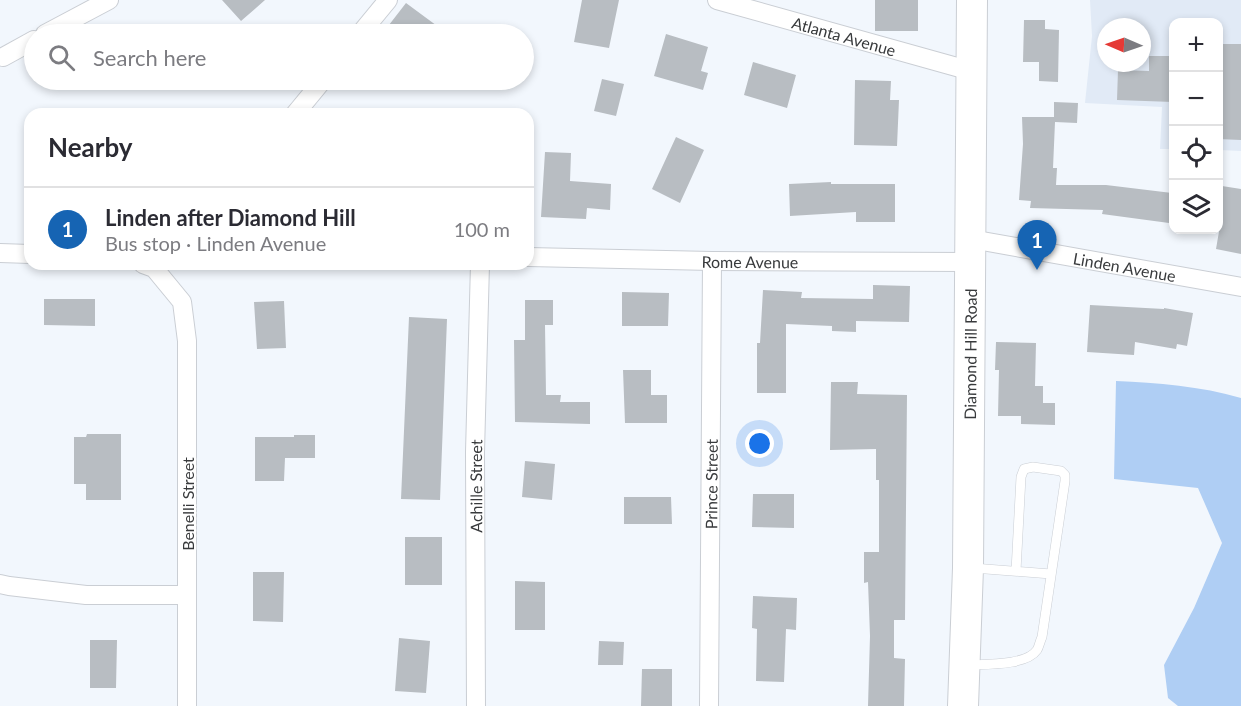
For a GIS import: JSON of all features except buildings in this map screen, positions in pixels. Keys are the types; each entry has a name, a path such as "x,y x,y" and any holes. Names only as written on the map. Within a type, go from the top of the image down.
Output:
{"main road":[{"name":"Diamond Hill Road","path":"963,706 968,568 972,0"}],"street":[{"path":"64,24 109,0"},
{"path":"368,24 388,0"},
{"name":"Atlanta Avenue","path":"717,0 971,71"},
{"path":"3,57 24,45"},
{"path":"300,108 315,90"},
{"name":"Rome Avenue","path":"534,257 712,261 971,250"},
{"name":"Linden Avenue","path":"971,250 1241,287"},
{"path":"0,253 24,254"},
{"name":"Prince Street","path":"709,706 712,261"},
{"name":"Benelli Street","path":"156,270 182,302 187,341 187,706"},
{"name":"Achille Street","path":"476,706 475,452 480,270"},
{"path":"0,584 87,596 186,595"}],"lane":[{"path":"964,665 1017,660 1030,657 1037,650 1042,637 1065,475 1061,471 1033,467 1024,469 1021,477 1016,571"},
{"path":"968,568 1051,574"}],"shaded area":[{"path":"1090,0 1241,0 1241,151 1223,150 1223,18 1169,18 1169,149 1160,149 1162,107 1085,103 1092,36"},
{"path":"1116,381 1195,388 1241,398 1241,706 1178,706 1168,698 1164,665 1194,608 1222,543 1198,488 1114,479"}],"place":[{"name":"Linden after Diamond Hill","path":"1037,270"}]}
